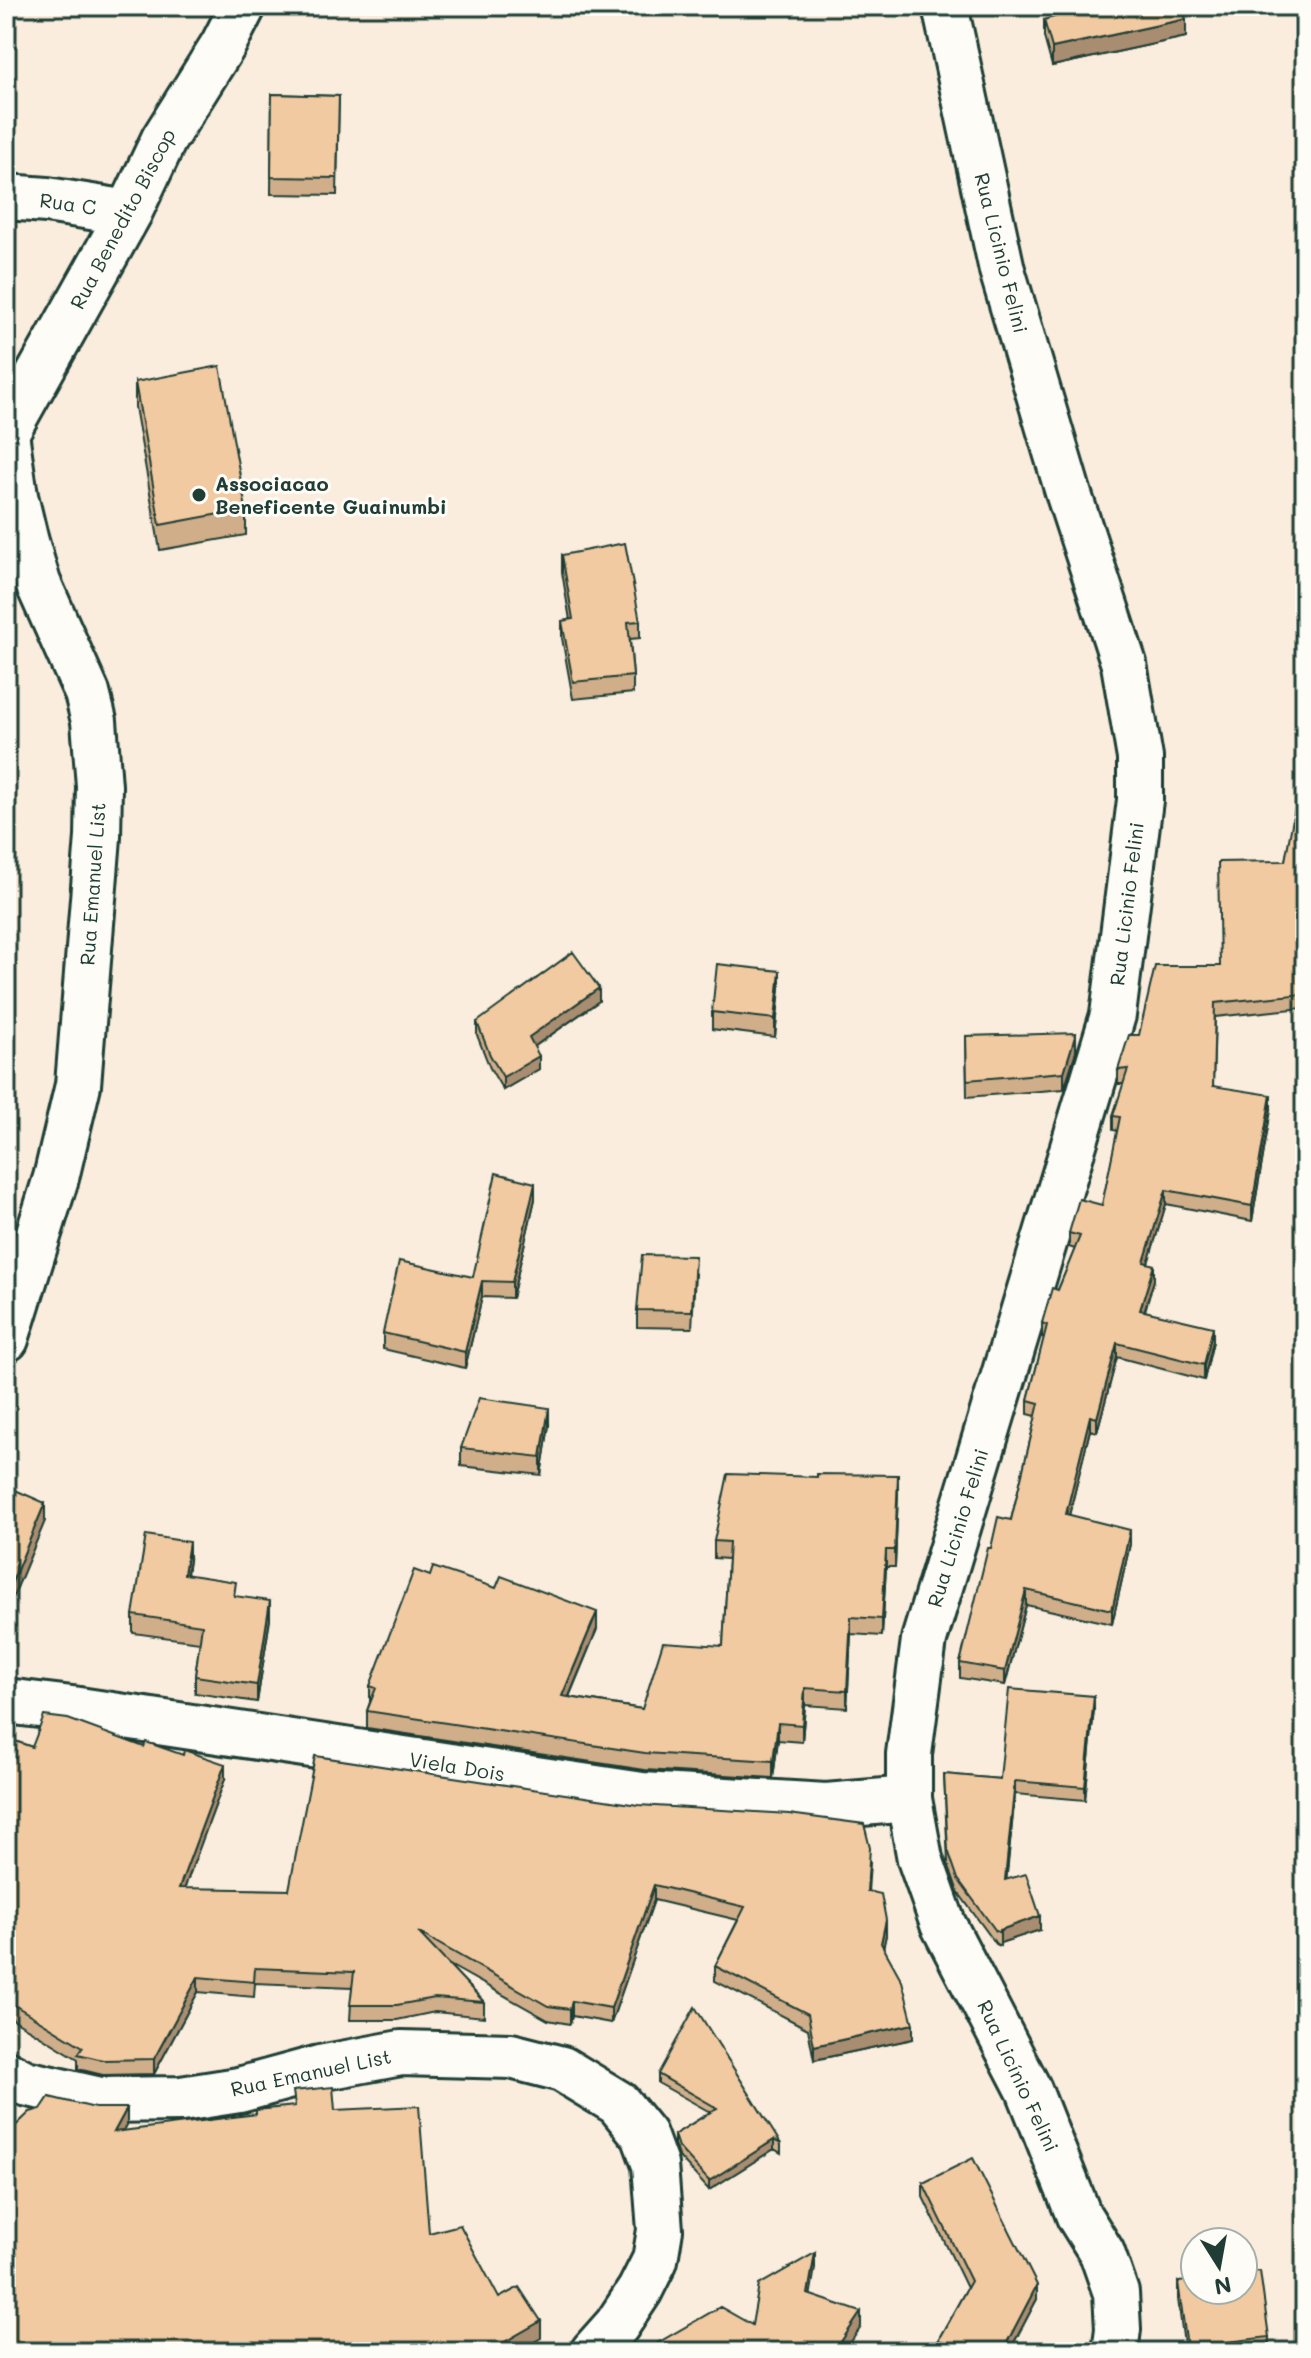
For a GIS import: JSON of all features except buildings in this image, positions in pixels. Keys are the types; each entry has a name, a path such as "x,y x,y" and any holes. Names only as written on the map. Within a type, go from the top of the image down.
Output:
{"street":[{"name":"Rua Benedito Biscop","path":"6,433 129,213 164,139 223,45 243,6"},
{"name":"Rua Licinio Felini","path":"909,1799 909,1754 924,1640 1113,1015 1140,800 1140,758 1124,664 1068,492 1002,270 945,6"},
{"name":"Rua C","path":"6,197 129,213"},
{"name":"Rua Emanuel List","path":"6,433 15,496 38,583 87,693 94,721 99,786 98,837 78,1085 56,1178 6,1339"},
{"name":"Viela Dois","path":"6,1701 642,1795 826,1806 909,1799"},
{"name":"Rua Licínio Felini","path":"909,1799 920,1859 943,1924 1029,2090 1079,2216 1102,2253 1116,2293 1118,2329 1115,2352"},
{"name":"Rua Emanuel List","path":"6,2073 25,2083 100,2100 168,2099 239,2090 320,2068 401,2053 511,2056 562,2069 618,2103 644,2135 655,2165 660,2230 655,2260 617,2325 593,2352"}],"place":[{"name":"Associacao Beneficente Guainumbi","path":"199,495"}]}
